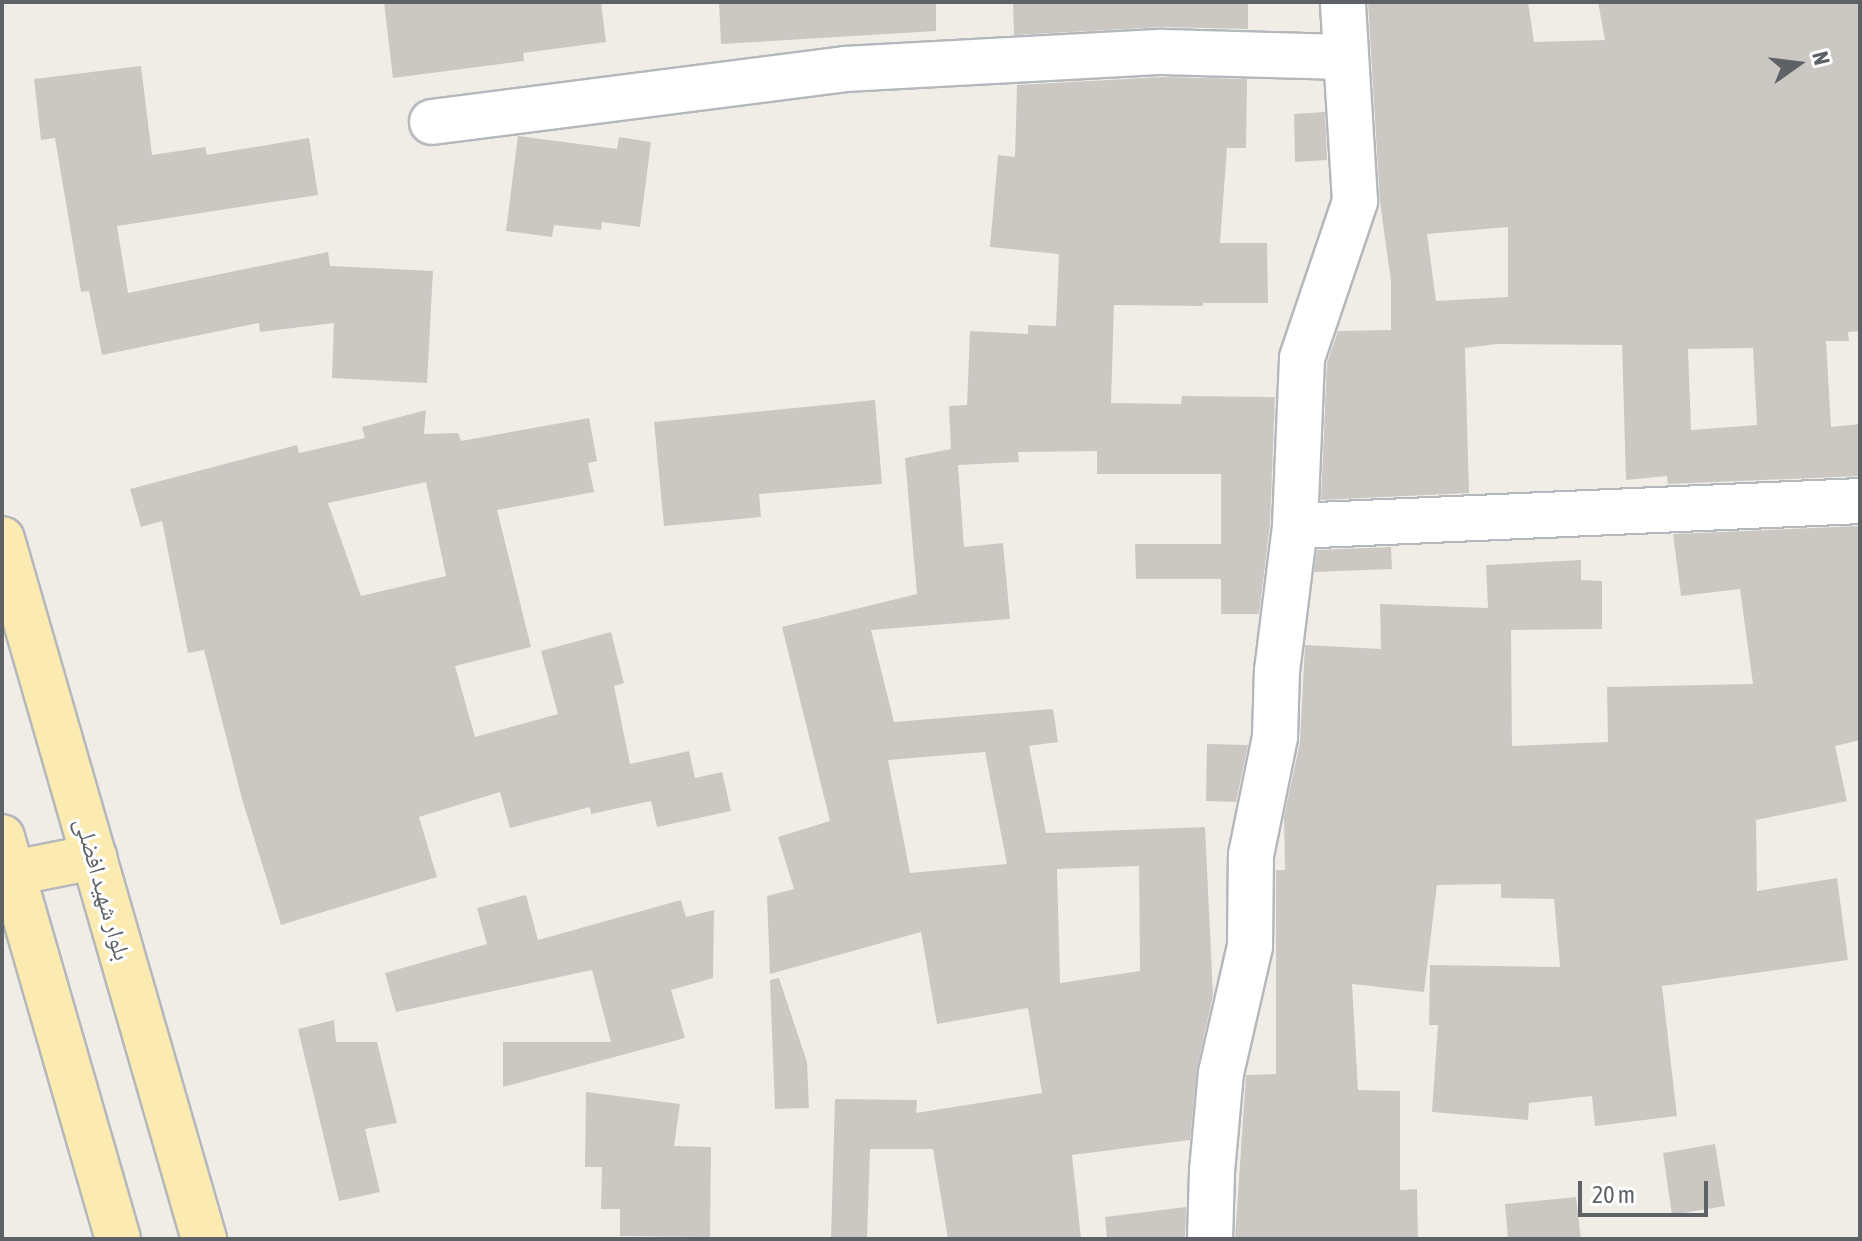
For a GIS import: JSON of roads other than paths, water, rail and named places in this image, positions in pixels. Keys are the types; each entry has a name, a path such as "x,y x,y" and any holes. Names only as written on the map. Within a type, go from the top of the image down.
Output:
{"main road":[{"name":"بلوار شهید افضلی","path":"2,539 204,1239"},
{"path":"94,857 8,855 118,1239"}],"street":[{"path":"1210,1239 1212,1171 1221,1073 1250,946 1251,855 1275,737 1277,671 1295,526 1302,358 1355,201 1343,2"},
{"path":"432,122 845,69 1163,52 1345,57"},
{"path":"1295,526 1860,501"}]}
